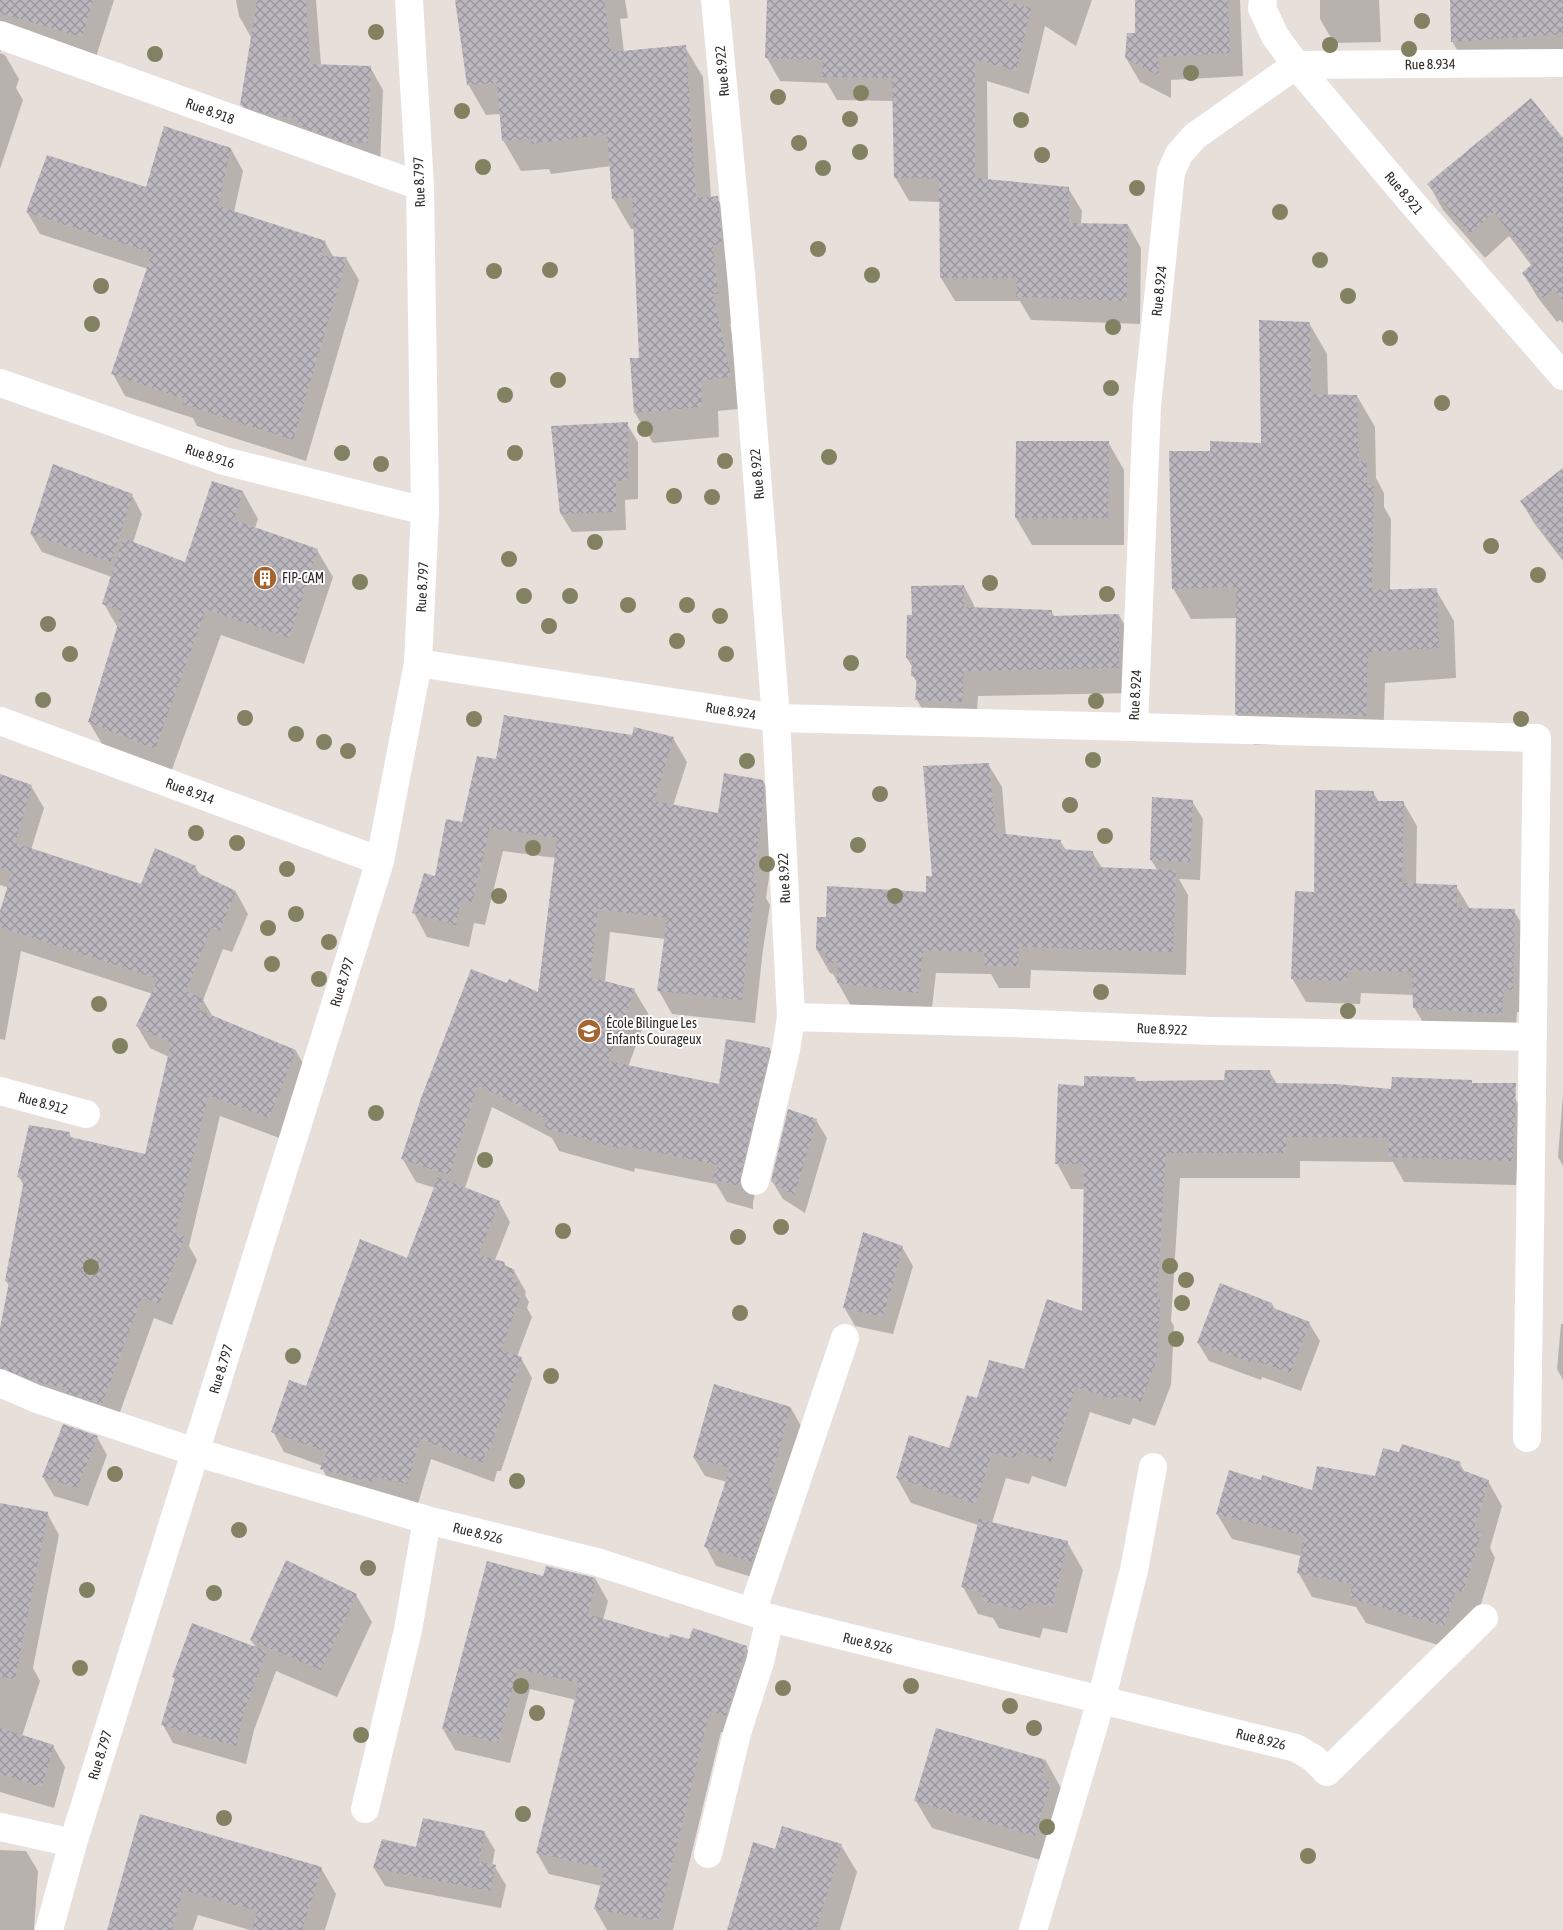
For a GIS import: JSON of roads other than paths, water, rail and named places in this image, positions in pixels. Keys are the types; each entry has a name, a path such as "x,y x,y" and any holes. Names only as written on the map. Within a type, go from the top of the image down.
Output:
{"street":[{"name":"Rue 8.797","path":"49,1930 73,1843 380,862 418,663 425,511 420,186 409,0"},
{"name":"Rue 8.922","path":"715,0 742,285 776,718 791,1017 1212,1031 1532,1037"},
{"name":"Rue 8.921","path":"1263,0 1262,8 1275,36 1296,65 1415,206 1563,376"},
{"name":"Rue 8.918","path":"0,35 420,186"},
{"name":"Rue 8.934","path":"1296,65 1563,63"},
{"name":"Rue 8.924","path":"418,663 776,718 1134,726 1147,406 1171,172 1179,154 1195,136 1296,65"},
{"name":"Rue 8.916","path":"0,383 224,461 425,511"},
{"name":"Rue 8.914","path":"0,721 380,862"},
{"path":"1134,726 1537,738 1527,1438"},
{"path":"755,1181 786,1050 791,1017"},
{"name":"Rue 8.912","path":"0,1091 86,1114"},
{"path":"708,1854 737,1733 760,1662 761,1615 845,1338"},
{"name":"Rue 8.926","path":"0,1382 37,1399 195,1452 428,1520 597,1562 761,1615 1296,1748 1313,1758 1328,1772 1484,1618"},
{"path":"1034,1930 1101,1701 1134,1570 1153,1467"},
{"path":"365,1809 408,1630 428,1520"},
{"path":"0,1828 73,1843"}],"place":[{"name":"FIP-CAM","path":"265,578"},
{"name":"École Bilingue Les Enfants Courageux","path":"589,1031"}]}
